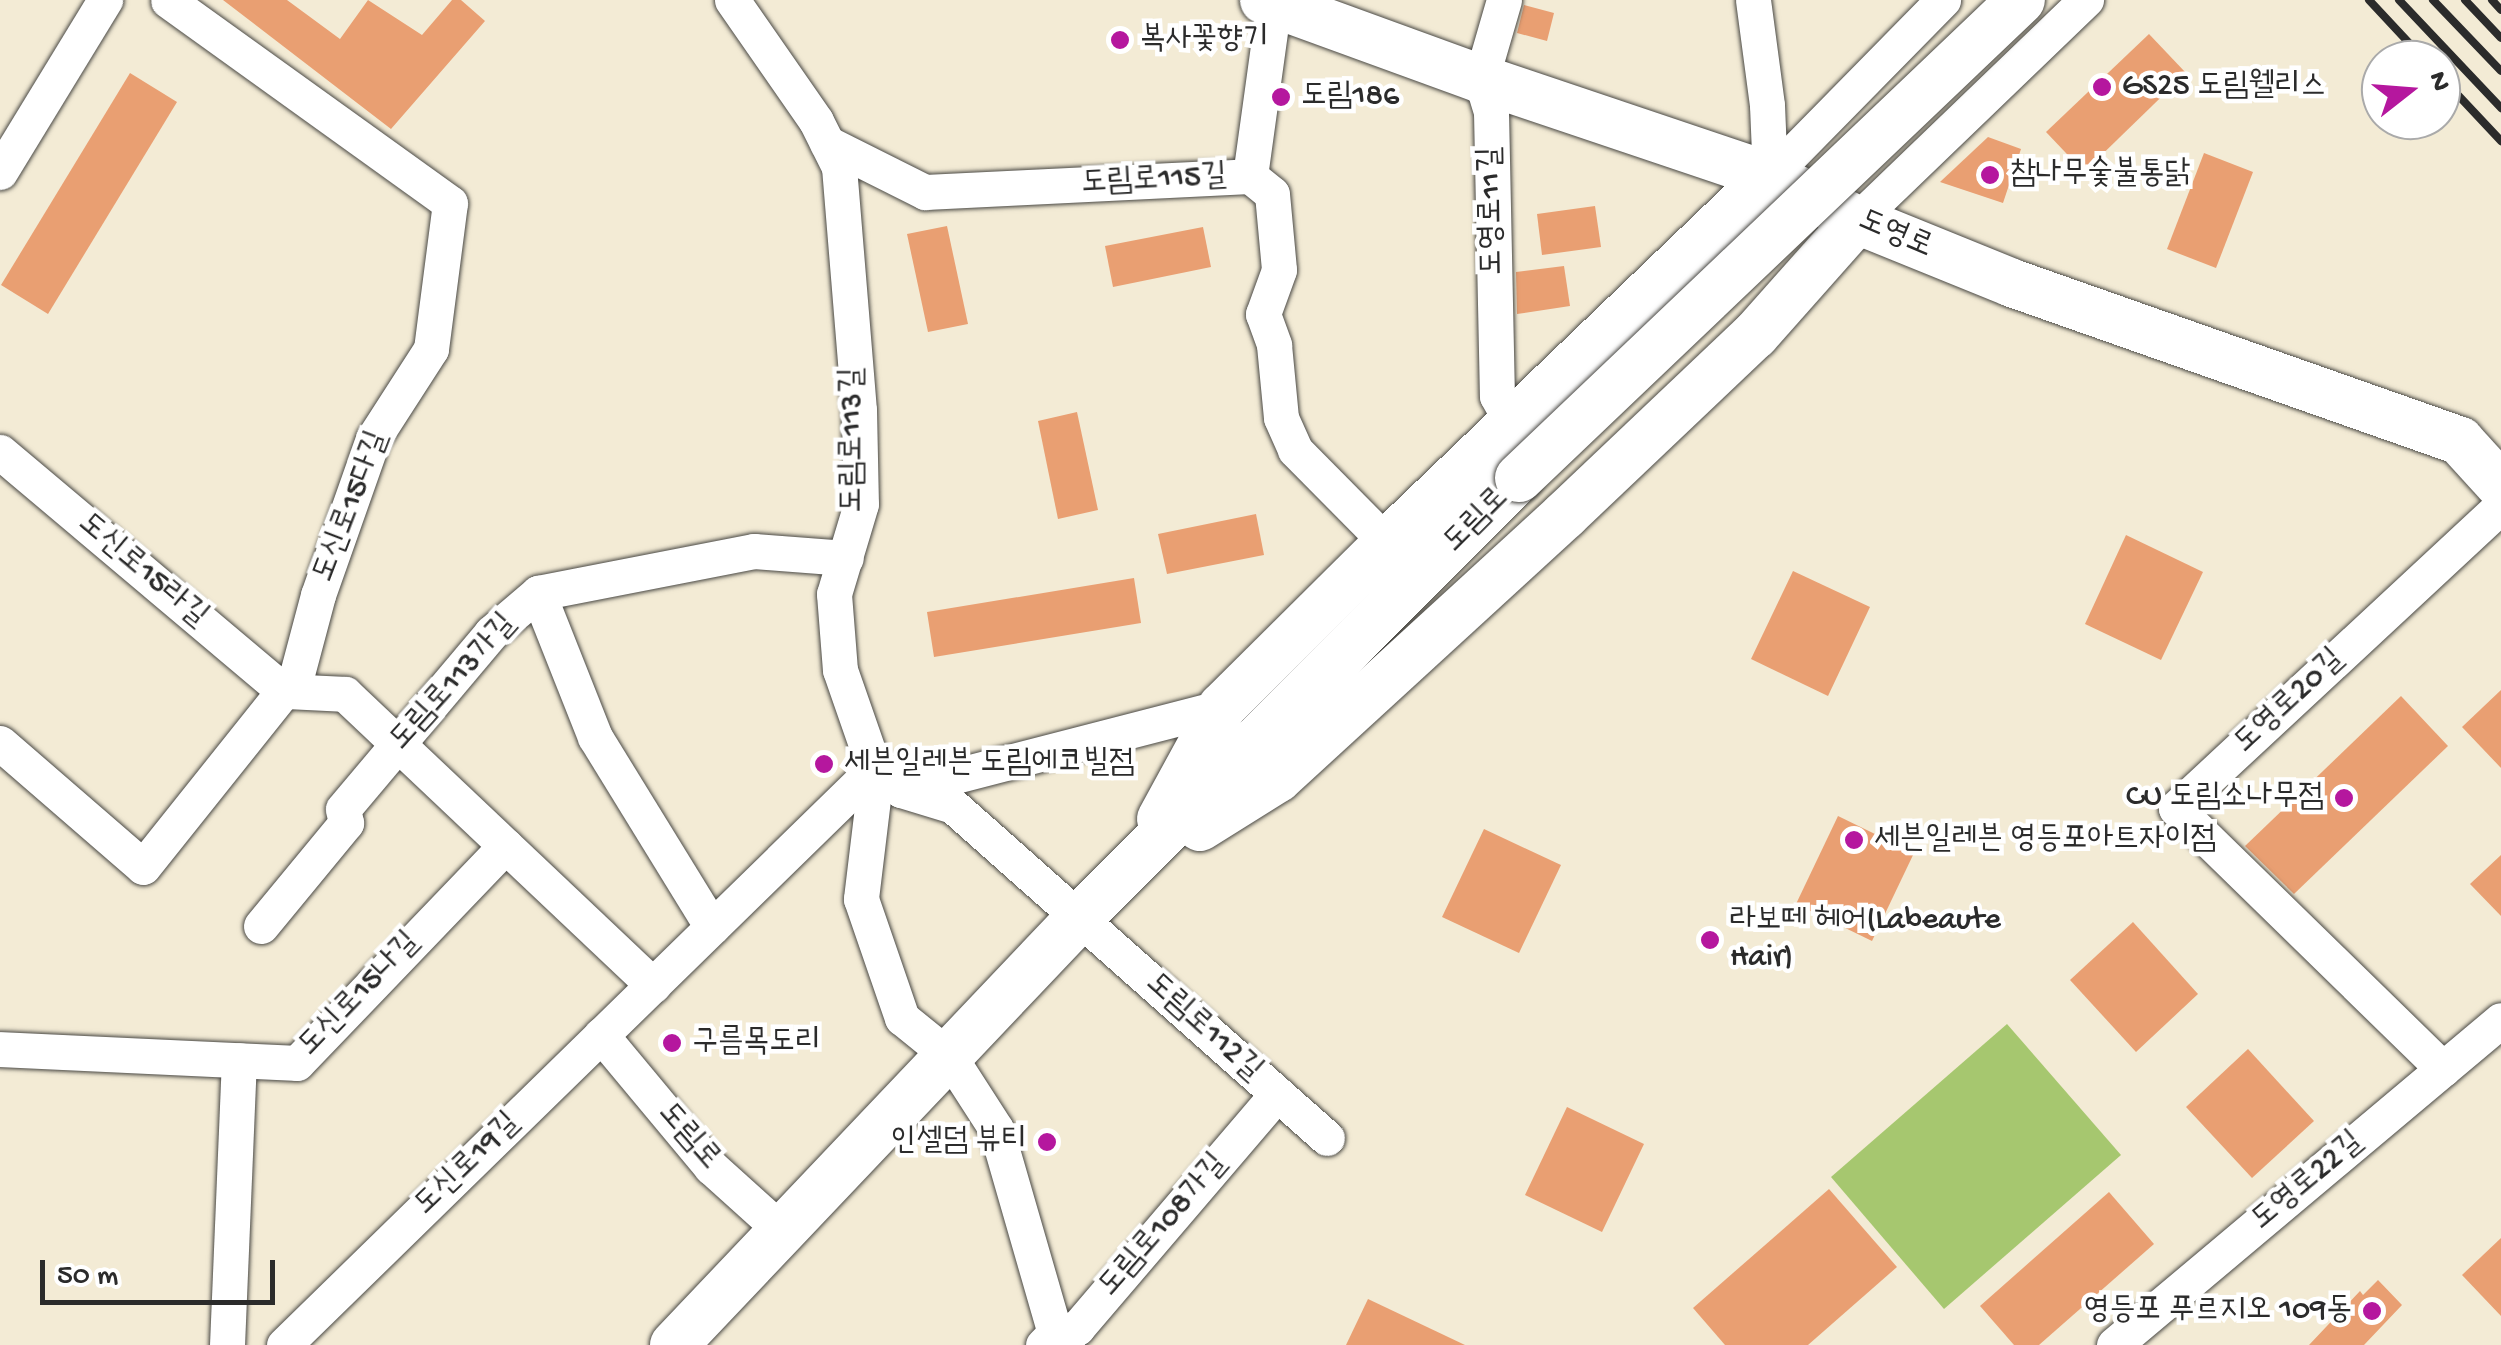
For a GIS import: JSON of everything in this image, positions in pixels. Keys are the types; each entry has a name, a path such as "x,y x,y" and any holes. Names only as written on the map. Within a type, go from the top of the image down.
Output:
{"main road":[{"name":"도림로","path":"674,1345 1079,918 1134,868 1520,478 2021,0"},
{"name":"도영로","path":"1269,2 1481,79 1770,176 1856,220 2012,283 2460,441 2501,486"},
{"path":"1134,868 1222,707 1386,542 1770,176"},
{"path":"1134,868 1278,778 1754,335 1856,220"},
{"path":"1687,255 1722,267 1741,289 1752,310 1754,335"}],"street":[{"path":"0,172 105,0"},
{"name":"도신로15다길","path":"0,743 143,867 298,674 318,595 374,439 431,350 450,203 168,0"},
{"name":"도림로113길","path":"732,0 839,167 859,410 861,504 834,594 840,670 856,723 889,778"},
{"name":"도영로11길","path":"1504,0 1481,79 1490,112 1497,396 1512,423"},
{"path":"1753,0 1767,105 1770,176"},
{"path":"1770,176 1943,0"},
{"path":"1856,220 2086,0"},
{"name":"도영로","path":"1250,176 1269,2"},
{"name":"도림로115길","path":"827,143 925,192 1250,176 1272,194 1279,270 1263,314 1274,345 1281,418 1295,450 1386,542"},
{"name":"도신로15라길","path":"0,452 284,691"},
{"name":"도영로20길","path":"2443,1068 2176,808 2501,506"},
{"name":"도림로113가길","path":"261,926 346,824 343,809 491,634 538,593 754,551 846,558"},
{"path":"538,593 594,737 712,927"},
{"path":"284,691 345,694 653,985"},
{"path":"889,778 1222,707"},
{"path":"889,778 952,806 1079,918"},
{"path":"889,778 861,899 902,1018 948,1056 996,1129 1055,1341"},
{"name":"도신로19길","path":"284,1345 712,927 889,778"},
{"name":"도신로15나길","path":"0,1049 297,1063 505,846"},
{"name":"도림로112길","path":"1079,918 1327,1138"},
{"name":"도영로22길","path":"2114,1345 2501,1020"},
{"name":"도림로","path":"601,1035 711,1167 782,1231"},
{"path":"228,1345 239,1060"},
{"name":"도림로108가길","path":"1055,1341 1076,1328 1278,1094"}],"green space":[{"path":"2007,1024 2121,1155 1944,1309 1831,1177"}],"building":[{"path":"223,0 287,0 340,39 368,0 422,35 452,0 461,0 485,21 391,129"},
{"path":"1524,5 1554,13 1547,41 1517,33"},
{"path":"2149,34 2186,73 2084,172 2046,132"},
{"path":"130,73 177,102 48,314 1,285"},
{"path":"1988,137 2021,149 2003,203 1940,182"},
{"path":"2204,153 2253,172 2216,268 2167,249"},
{"path":"1595,206 1601,247 1542,255 1537,214"},
{"path":"947,226 968,324 928,332 907,234"},
{"path":"1203,227 1211,267 1113,287 1105,246"},
{"path":"1564,266 1570,306 1517,314 1516,272"},
{"path":"1077,412 1098,510 1058,519 1038,421"},
{"path":"1256,514 1264,555 1167,574 1158,534"},
{"path":"2126,535 2203,572 2161,660 2085,624"},
{"path":"1793,571 1870,607 1828,696 1751,659"},
{"path":"1134,578 1141,623 934,657 927,612"},
{"path":"2501,690 2501,768 2462,727"},
{"path":"2401,696 2448,746 2294,894 2245,846"},
{"path":"1838,816 1914,853 1872,941 1796,904"},
{"path":"1484,829 1561,865 1519,953 1442,917"},
{"path":"2501,855 2501,916 2470,884"},
{"path":"2133,922 2198,994 2136,1052 2070,980"},
{"path":"2248,1049 2314,1121 2252,1178 2186,1107"},
{"path":"1567,1107 1644,1144 1602,1232 1525,1195"},
{"path":"1829,1189 1897,1267 1808,1345 1725,1345 1693,1308"},
{"path":"2109,1192 2154,1244 2039,1345 2014,1345 1980,1306"},
{"path":"2501,1238 2501,1316 2462,1275"},
{"name":"영등포 푸르지오 109동","path":"2378,1280 2402,1305 2364,1345 2309,1345 2360,1291 2363,1295"},
{"path":"1368,1299 1465,1345 1346,1345"}],"railway":[{"path":"2369,0 2406,40"},
{"path":"2399,0 2501,108"},
{"path":"2433,0 2501,71"},
{"path":"2465,0 2501,38"},
{"path":"2492,0 2501,10"},
{"path":"2461,98 2501,141"}],"place":[{"name":"복사꽃향기","path":"1120,40"},
{"name":"GS25 도림웰리스","path":"2102,87"},
{"name":"도림186","path":"1281,97"},
{"name":"참나무숯불통닭","path":"1990,175"},
{"name":"세븐일레븐 도림에코빌점","path":"824,764"},
{"name":"CU 도림소나무점","path":"2344,798"},
{"name":"세븐일레븐 영등포아트자이점","path":"1854,840"},
{"name":"라보떼 헤어(Labeaute Hair)","path":"1710,940"},
{"name":"구름목도리","path":"672,1043"},
{"name":"인셀덤 뷰티","path":"1047,1142"},
{"name":"영등포 푸르지오 109동","path":"2372,1311"}]}
